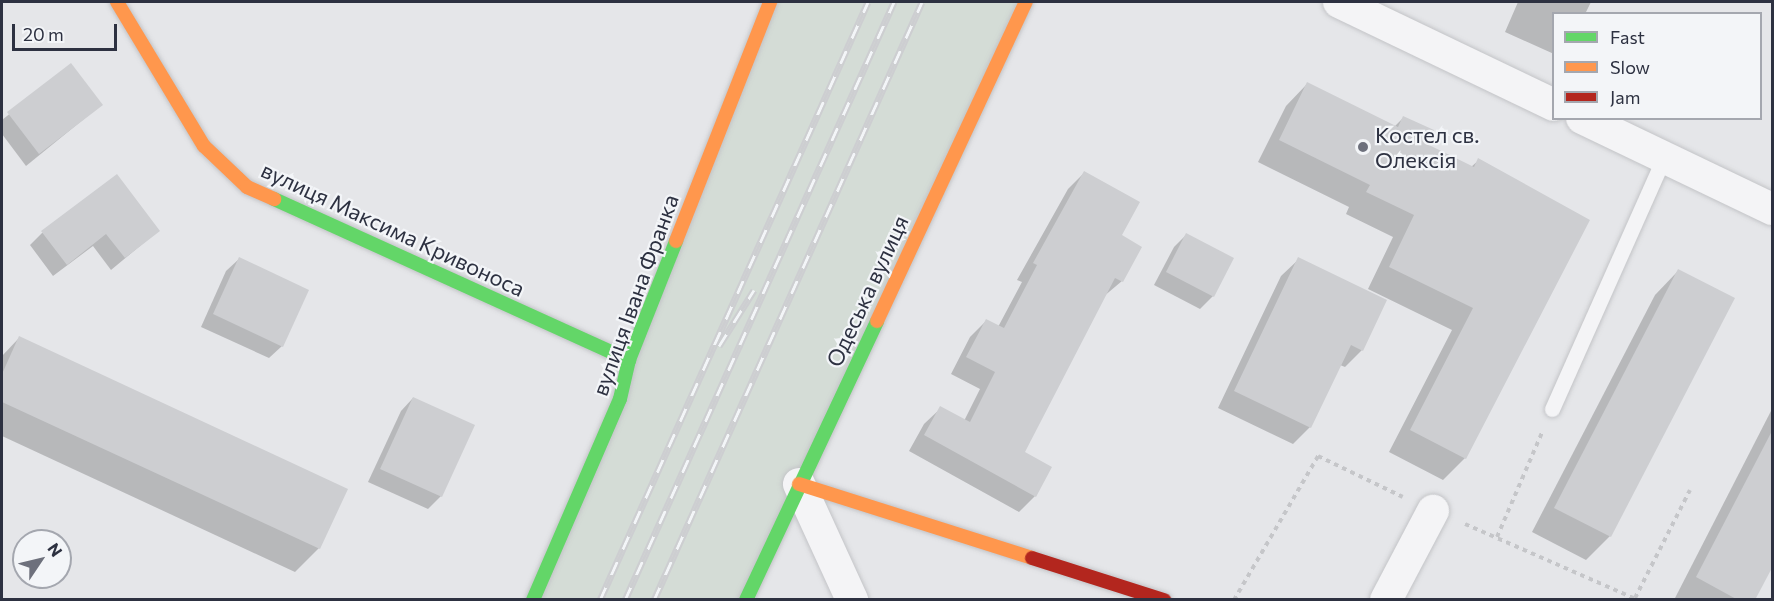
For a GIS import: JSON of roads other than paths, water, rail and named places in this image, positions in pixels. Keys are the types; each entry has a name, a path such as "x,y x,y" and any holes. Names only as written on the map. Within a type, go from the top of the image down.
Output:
{"street":[{"name":"вулиця Максима Кривоноса","path":"117,2 204,146 247,187 629,360"},
{"name":"вулиця Івана Франка","path":"533,600 620,399 629,360 770,2"},
{"name":"Одеська вулиця","path":"746,600 1026,2"},
{"path":"1339,2 1552,104"},
{"path":"1586,120 1773,209"},
{"path":"799,484 852,600"},
{"path":"799,484 1164,600"},
{"path":"1386,600 1434,511"}],"lane":[{"path":"1552,409 1664,158"}],"railway":[{"path":"600,600 868,2"},
{"path":"625,600 894,2"},
{"path":"654,600 922,2"},
{"path":"719,346 754,290"}],"place":[{"name":"Костел св. Олексія","path":"1363,147"}]}
